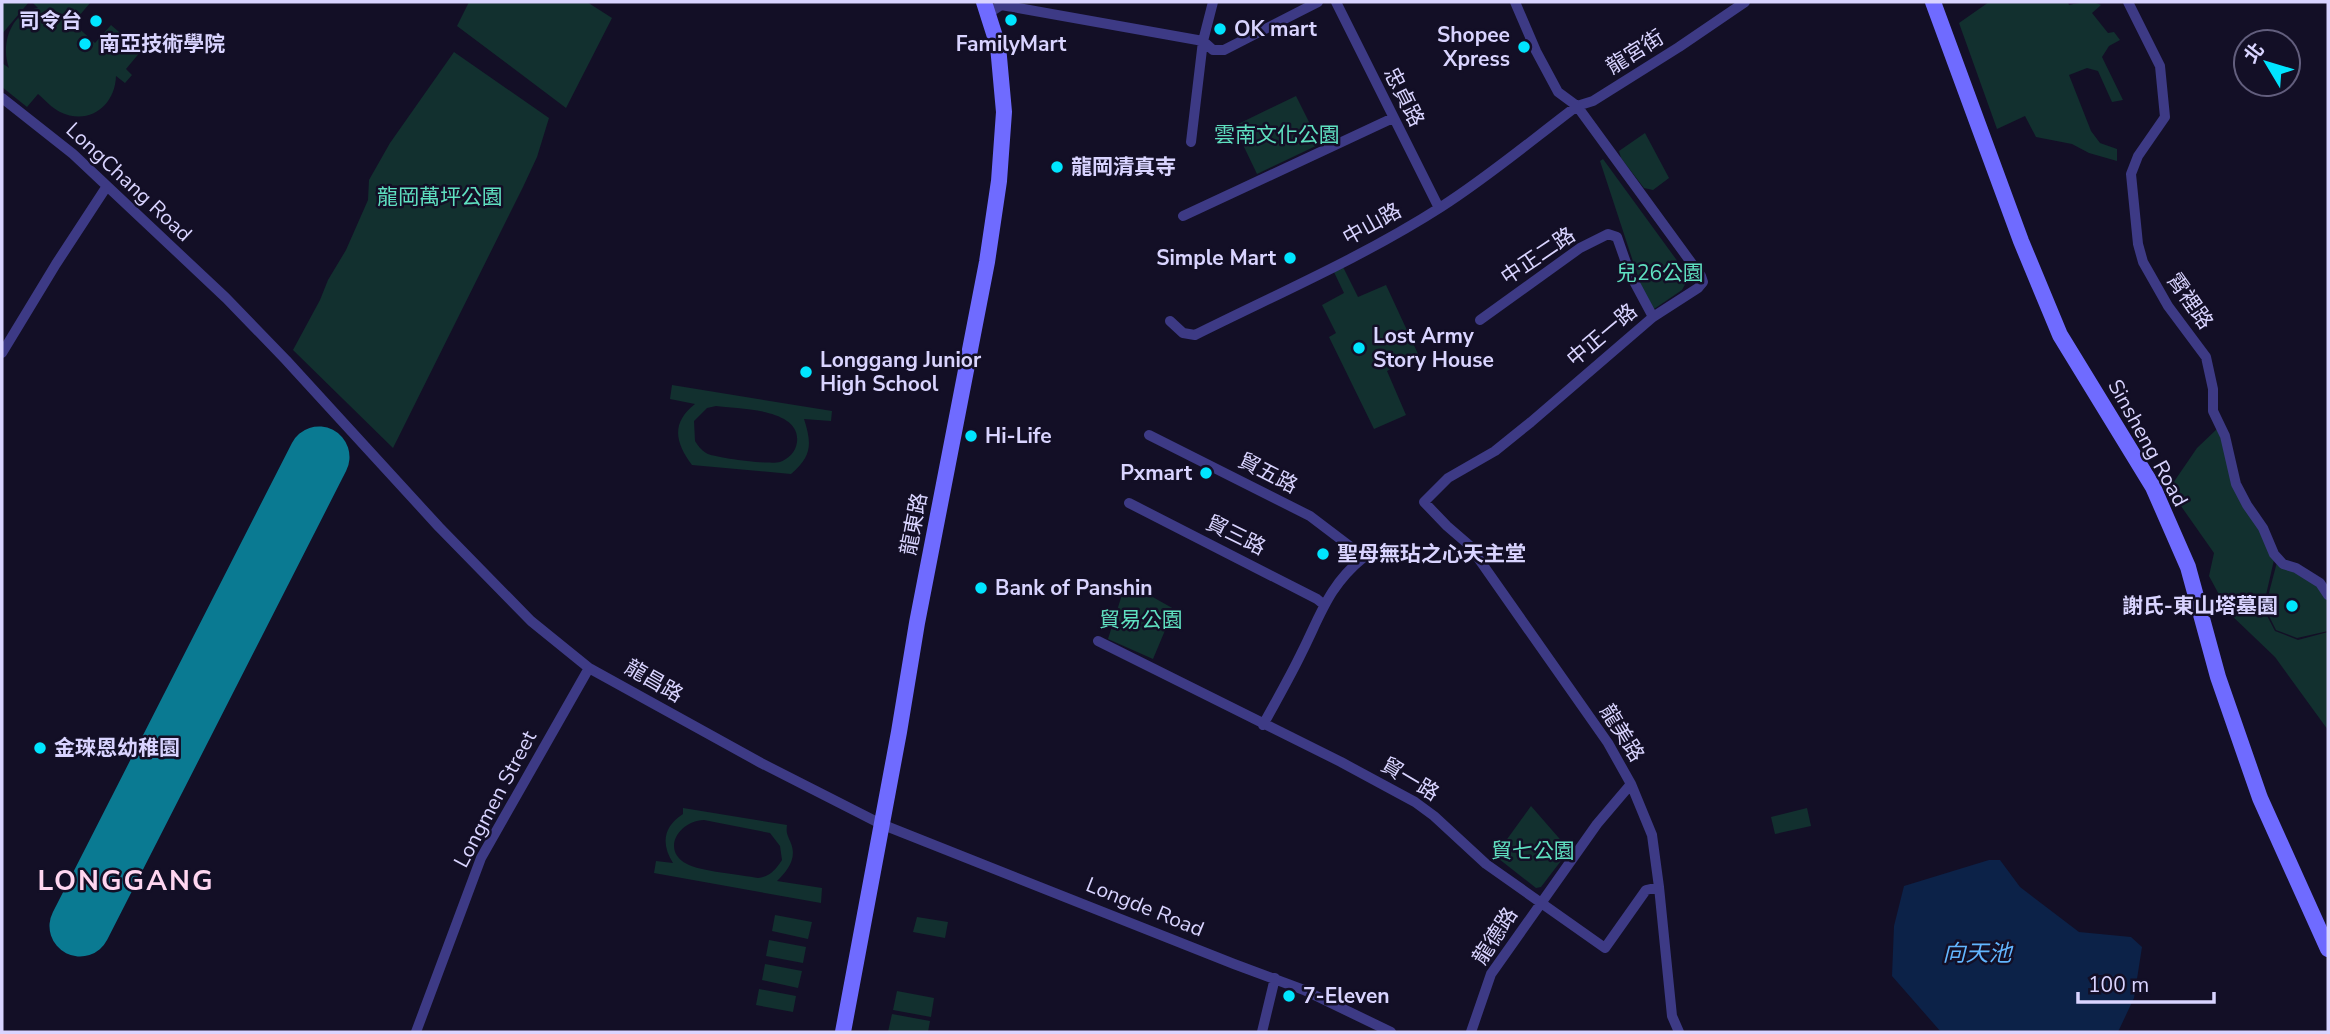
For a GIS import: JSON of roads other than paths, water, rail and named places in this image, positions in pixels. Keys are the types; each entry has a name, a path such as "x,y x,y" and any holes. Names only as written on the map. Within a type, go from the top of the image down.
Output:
{"street":[{"path":"1191,142 1203,41 1213,2"},
{"path":"987,8 1001,5 1203,41 1213,50 1224,50 1318,2"},
{"name":"忠貞路","path":"1336,2 1439,208"},
{"path":"1515,2 1536,51 1558,92 1577,106"},
{"name":"龍宮街","path":"1577,106 1593,101 1745,2"},
{"name":"Sinsheng Road","path":"1933,2 2021,242 2060,335 2153,487 2188,566 2218,677 2260,798 2328,949"},
{"name":"霄裡路","path":"2128,2 2160,66 2165,117 2138,156 2132,174 2138,244 2143,262 2168,306 2206,358 2213,389 2213,411 2225,436 2236,484 2246,505 2263,528 2274,554 2283,564 2296,568 2320,583 2328,595"},
{"name":"龍東路","path":"843,1032 947,464 987,262 999,181 1004,112 998,46 987,8"},
{"name":"LongChang Road","path":"2,98 73,154 226,298 439,527"},
{"name":"中山路","path":"1170,321 1183,333 1195,335 1335,265 1439,208 1478,182 1577,106"},
{"name":"中正一路","path":"1424,502 1448,478 1495,451 1653,317 1703,282 1577,106"},
{"path":"1183,216 1393,118"},
{"path":"2,353 107,186"},
{"name":"中正二路","path":"1480,320 1580,248 1608,234 1616,237 1630,274 1653,317"},
{"name":"貿五路","path":"1149,435 1310,516 1364,556 1323,604"},
{"name":"龍美路","path":"1424,502 1469,545 1608,743 1631,784 1652,835 1672,1016 1679,1032"},
{"name":"貿三路","path":"1129,503 1271,574 1323,604"},
{"name":"龍昌路","path":"439,527 536,626 589,668 781,774 881,824"},
{"path":"1263,725 1306,644 1323,604"},
{"name":"貿一路","path":"1097,641 1160,670 1415,802 1486,864 1605,948 1646,890 1659,887"},
{"name":"Longmen Street","path":"416,1032 481,858 589,668"},
{"name":"龍德路","path":"1471,1032 1491,974 1597,824 1631,784"},
{"name":"Longde Road","path":"881,824 1275,978 1391,1032"},
{"path":"1262,1032 1275,978"}],"water":[{"name":"向天池","path":"1989,860 2000,860 2020,887 2079,932 2131,937 2142,947 2134,998 2118,1032 1941,1032 1892,976 1894,926 1904,886"}],"place":[{"name":"FamilyMart","path":"1011,20"},
{"name":"司令台","path":"96,21"},
{"name":"OK mart","path":"1220,29"},
{"name":"南亞技術學院","path":"85,44"},
{"name":"Shopee Xpress","path":"1524,47"},
{"name":"龍岡清真寺","path":"1057,167"},
{"name":"Simple Mart","path":"1290,258"},
{"name":"Lost Army Story House","path":"1359,348"},
{"name":"Longgang Junior High School","path":"806,372"},
{"name":"Hi-Life","path":"971,436"},
{"name":"Pxmart","path":"1206,473"},
{"name":"聖母無玷之心天主堂","path":"1323,554"},
{"name":"Bank of Panshin","path":"981,588"},
{"name":"謝氏-東山塔墓園","path":"2292,606"},
{"name":"金琜恩幼稚園","path":"40,748"},
{"name":"7-Eleven","path":"1289,996"}],"district":[{"name":"LONGGANG","path":"126,881"}],"park label":[{"name":"雲南文化公園","path":"1277,135"},
{"name":"龍岡萬坪公園","path":"440,197"},
{"name":"兒26公園","path":"1660,273"},
{"name":"貿易公園","path":"1141,620"},
{"name":"貿七公園","path":"1533,851"}]}
